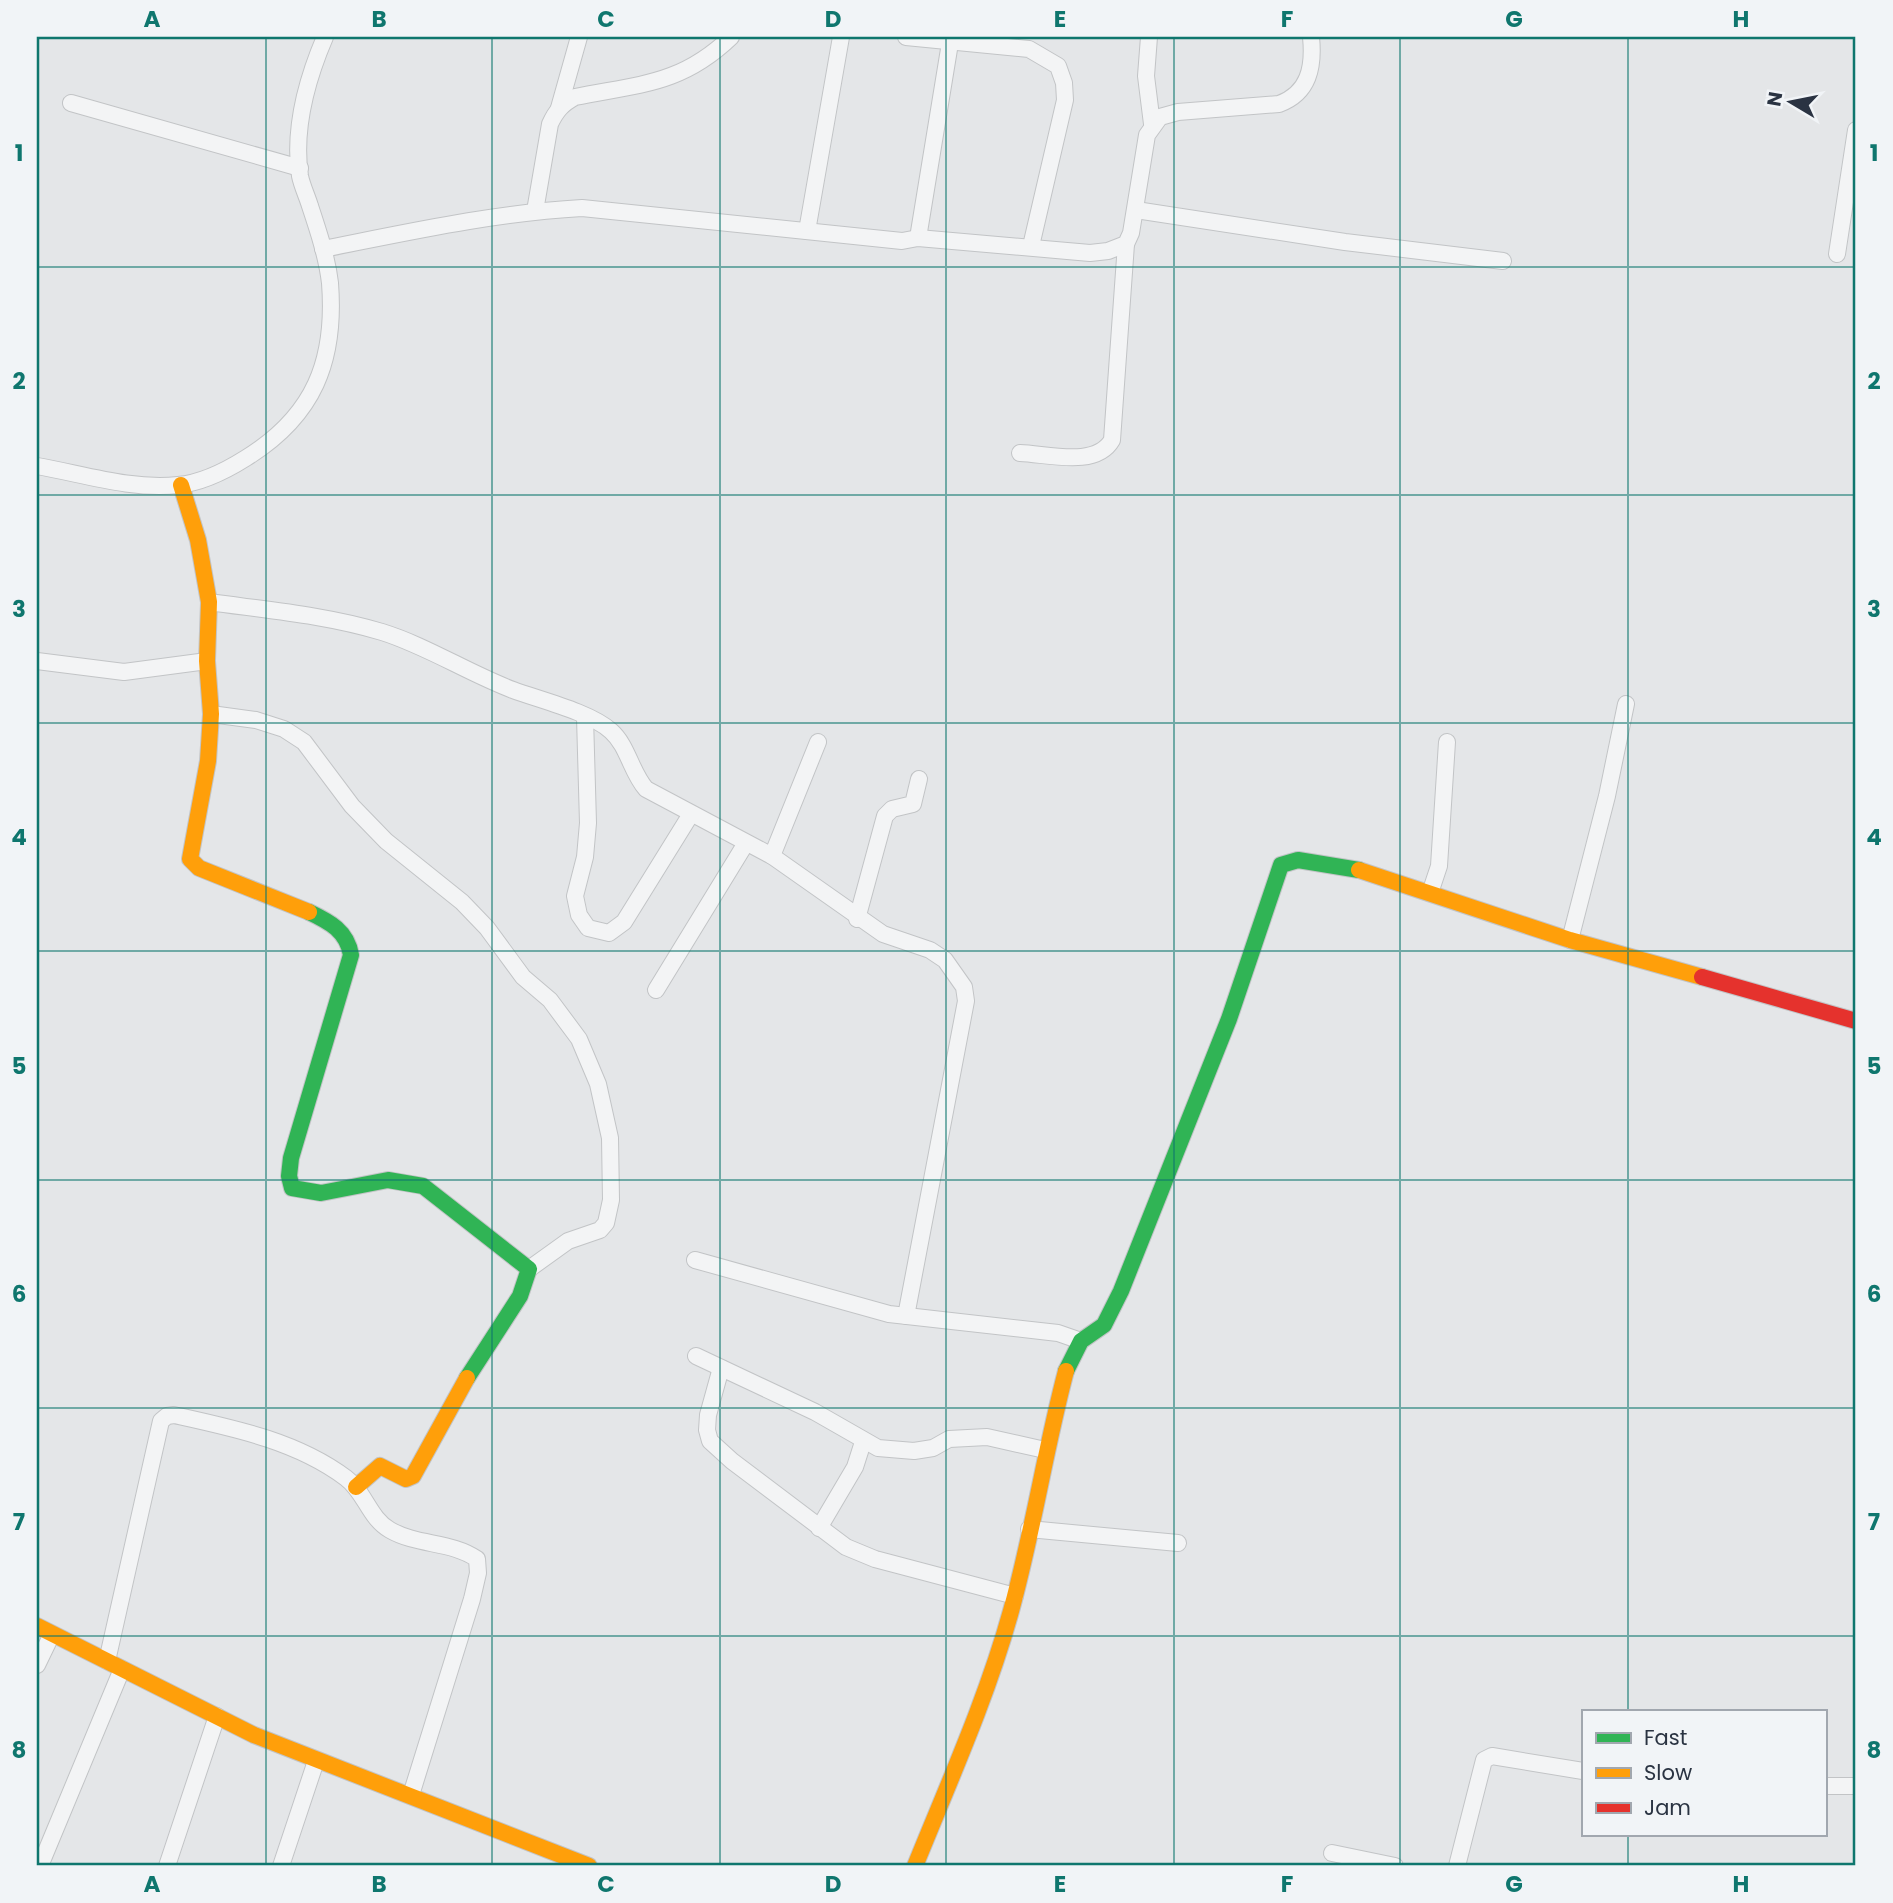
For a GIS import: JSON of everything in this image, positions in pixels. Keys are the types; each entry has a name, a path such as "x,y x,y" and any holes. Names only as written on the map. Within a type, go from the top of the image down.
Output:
{"main road":[{"path":"181,485 198,540 209,602 207,661 211,714 208,761 190,859 199,868 289,904 335,927 347,939 351,955 291,1158 289,1177 292,1188 302,1194 394,1177 408,1179 423,1186 528,1269 528,1279 520,1296 471,1372 413,1476 406,1479 397,1477 380,1466 356,1487"},
{"path":"915,1866 990,1681 1015,1596 1045,1450 1068,1364 1082,1341 1104,1325 1121,1291 1229,1019 1282,865 1298,860 1364,871 1570,940 1856,1021"},
{"path":"37,1626 217,1717 316,1760 589,1866"}],"street":[{"path":"37,467 127,484 181,485 233,466 267,445 301,412 320,378 332,317 323,249 300,168 299,140 303,103 326,37"},
{"path":"535,211 550,124 559,108 579,37"},
{"path":"559,108 575,97 667,80 713,54 730,37"},
{"path":"807,231 841,37"},
{"path":"906,37 951,39 1029,49 1058,66 1065,100 1031,246"},
{"path":"1149,37 1146,76 1152,124"},
{"path":"1020,453 1089,456 1107,449 1112,440 1126,244 1136,210 1147,135 1152,124 1160,117 1178,112 1279,104 1294,98 1304,88 1310,72 1313,55 1311,37"},
{"path":"918,238 951,39"},
{"path":"71,103 300,168"},
{"path":"1837,254 1856,130"},
{"path":"323,249 440,225 535,211 582,208 902,241 918,238 1090,253 1108,251 1126,244"},
{"path":"1136,210 1345,242 1503,261"},
{"path":"209,602 330,620 383,632 509,688 585,717 611,731 622,744 634,775 646,789 772,856 832,896 857,919 883,934 930,950 945,960 964,987 966,1001 906,1316"},
{"path":"37,661 124,672 207,661"},
{"path":"1570,940 1608,796 1626,704"},
{"path":"211,714 256,720 284,729 304,741 352,806 386,841 462,902 487,928 523,977 550,1000 579,1039 598,1083 610,1138 611,1200 606,1223 600,1230 568,1241 528,1269"},
{"path":"585,717 588,823 585,857 575,896 579,915 588,928 609,933 624,922 691,814"},
{"path":"772,856 818,742"},
{"path":"1430,893 1439,866 1447,742"},
{"path":"857,919 885,816 892,810 913,804 919,779"},
{"path":"656,990 746,843"},
{"path":"695,1260 906,1316 1058,1333 1082,1341"},
{"path":"696,1356 815,1412 863,1442 878,1448 914,1451 933,1448 949,1439 987,1437 1045,1450"},
{"path":"721,1368 708,1415 710,1441 820,1528 846,1547 875,1559 1015,1596"},
{"path":"107,1661 161,1422 167,1416 196,1420 261,1437 331,1468 356,1487 376,1520 391,1531 423,1543 459,1549 477,1559 478,1573 472,1599 411,1795"},
{"path":"820,1528 855,1467 863,1442"},
{"path":"1029,1529 1178,1543"},
{"path":"37,1665 52,1634"},
{"path":"40,1866 122,1669"},
{"path":"167,1866 217,1717"},
{"path":"1457,1866 1484,1760 1492,1756 1582,1771"},
{"path":"281,1866 316,1760"},
{"path":"1826,1786 1856,1786"},
{"path":"1332,1853 1395,1866"}],"traffic: fast":[{"path":"1066,1371 1081,1341 1104,1325 1121,1291 1229,1019 1281,865 1298,860 1359,870"},
{"path":"309,912 341,933 351,955 291,1158 289,1176 292,1188 321,1193 388,1180 423,1186 529,1269 520,1296 467,1378"}],"traffic: slow":[{"path":"181,485 198,540 209,602 207,661 211,714 208,761 190,859 199,868 309,912"},
{"path":"1359,870 1570,940 1702,977"},
{"path":"915,1866 991,1676 1019,1581 1066,1371"},
{"path":"356,1487 380,1466 406,1479 413,1476 467,1378"},
{"path":"37,1626 254,1735 589,1866"}],"traffic: jam":[{"path":"1702,977 1856,1021"}]}
